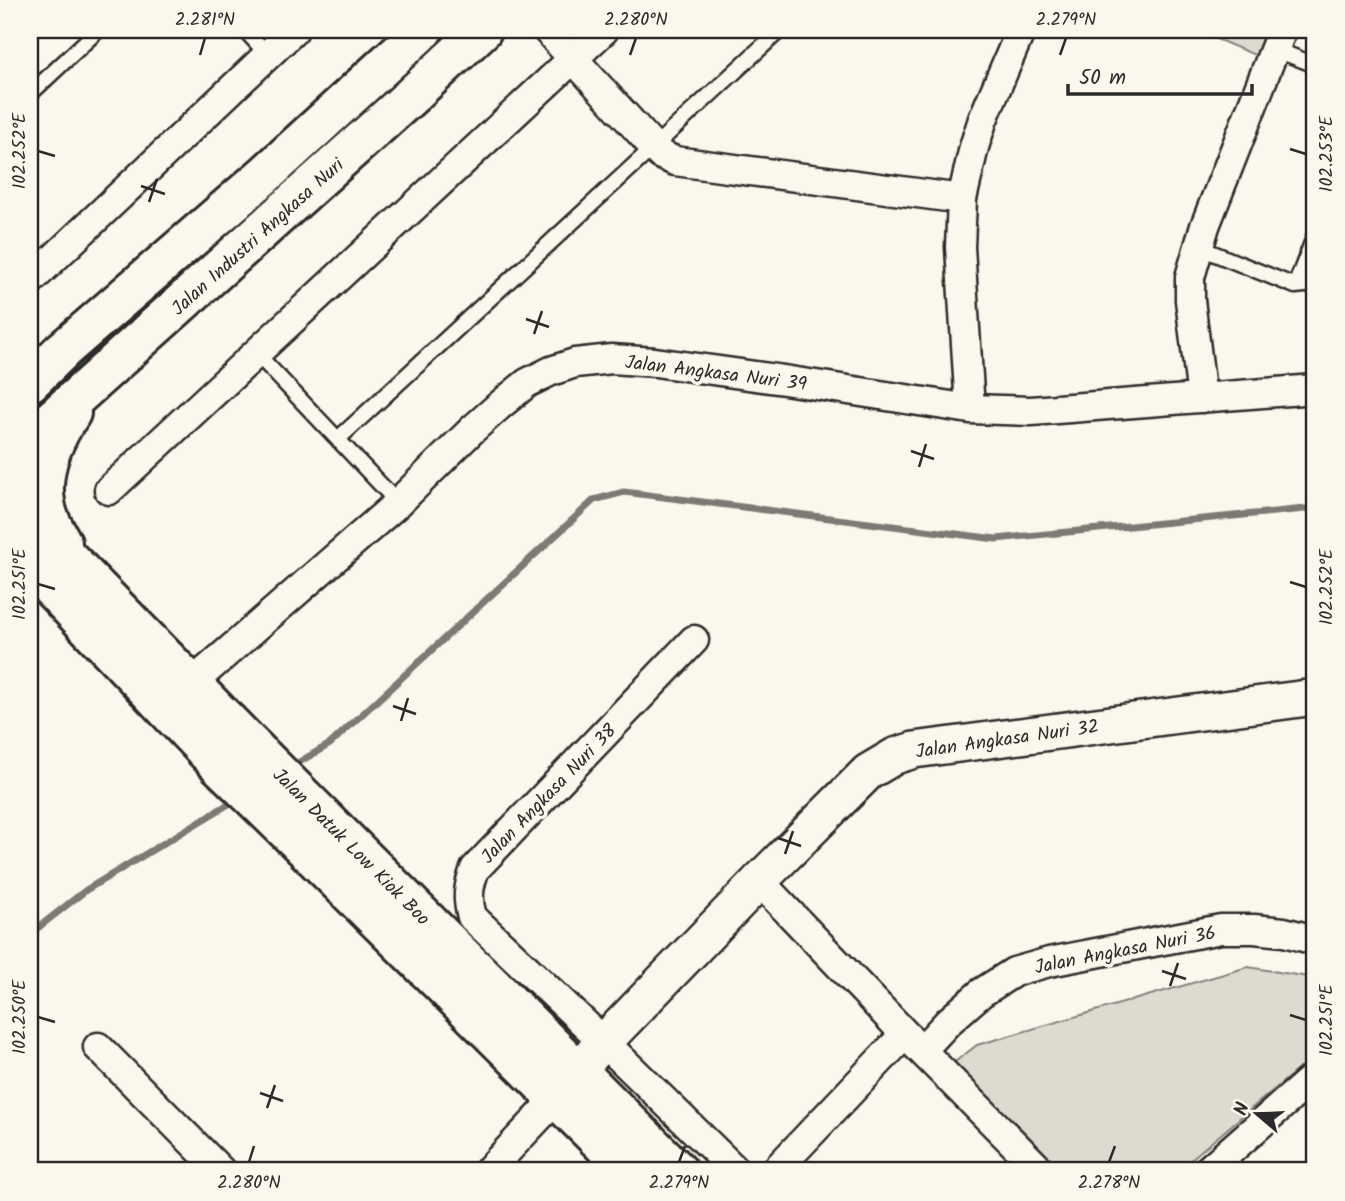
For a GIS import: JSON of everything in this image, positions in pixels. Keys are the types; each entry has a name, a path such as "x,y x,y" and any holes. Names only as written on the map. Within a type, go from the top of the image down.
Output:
{"main road":[{"path":"30,382 63,350 268,172 423,30"},
{"name":"Jalan Industri Angkasa Nuri","path":"30,439 482,30"},
{"path":"30,369 63,350"},
{"path":"70,560 49,518 44,493 45,468 67,419 88,388"},
{"name":"Jalan Datuk Low Kiok Boo","path":"30,516 191,684 234,753"},
{"name":"Jalan Datuk Low Kiok Boo","path":"30,566 234,753 566,1085 678,1171"},
{"name":"Jalan Datuk Low Kiok Boo","path":"566,1085 630,1171"}],"street":[{"path":"30,281 293,30"},
{"path":"268,172 406,30"},
{"path":"547,30 653,147 661,155 675,161 962,198"},
{"path":"109,490 604,30"},
{"path":"970,409 960,247 962,198 980,128 1021,30"},
{"path":"1202,398 1190,300 1190,277 1198,247 1278,39"},
{"name":"Jalan Angkasa Nuri 39","path":"191,684 398,503 473,429 527,383 575,363 612,359 655,362 970,409 1031,411 1315,389"},
{"name":"Jalan Angkasa Nuri 38","path":"694,640 475,869 469,884 468,902 472,918 736,1171"},
{"name":"Jalan Angkasa Nuri 32","path":"566,1085 758,881 868,772 895,756 914,750 1315,697"},
{"path":"758,881 1041,1171"},
{"name":"Jalan Angkasa Nuri 36","path":"775,1171 913,1042 948,1023 981,993 1014,972 1049,962 1221,929 1284,932 1315,940"},
{"path":"99,1047 221,1171"},
{"path":"1207,1171 1315,1076"},
{"path":"505,1165 566,1085"}],"lane":[{"path":"30,94 98,30"},
{"path":"245,30 267,54"},
{"path":"338,439 780,30"},
{"path":"1278,39 1315,65"},
{"path":"1295,286 1315,235"},
{"path":"1198,247 1295,286 1315,284"},
{"path":"257,354 398,503"}],"shaded area":[{"path":"1195,30 1267,30 1257,56"},
{"path":"1248,967 1315,979 1315,1055 1177,1171 1060,1171 943,1071 977,1045"}],"waterway":[{"path":"289,768 330,744 594,500 624,492 996,539 1315,508"},
{"path":"30,934 86,890 237,799"}]}
